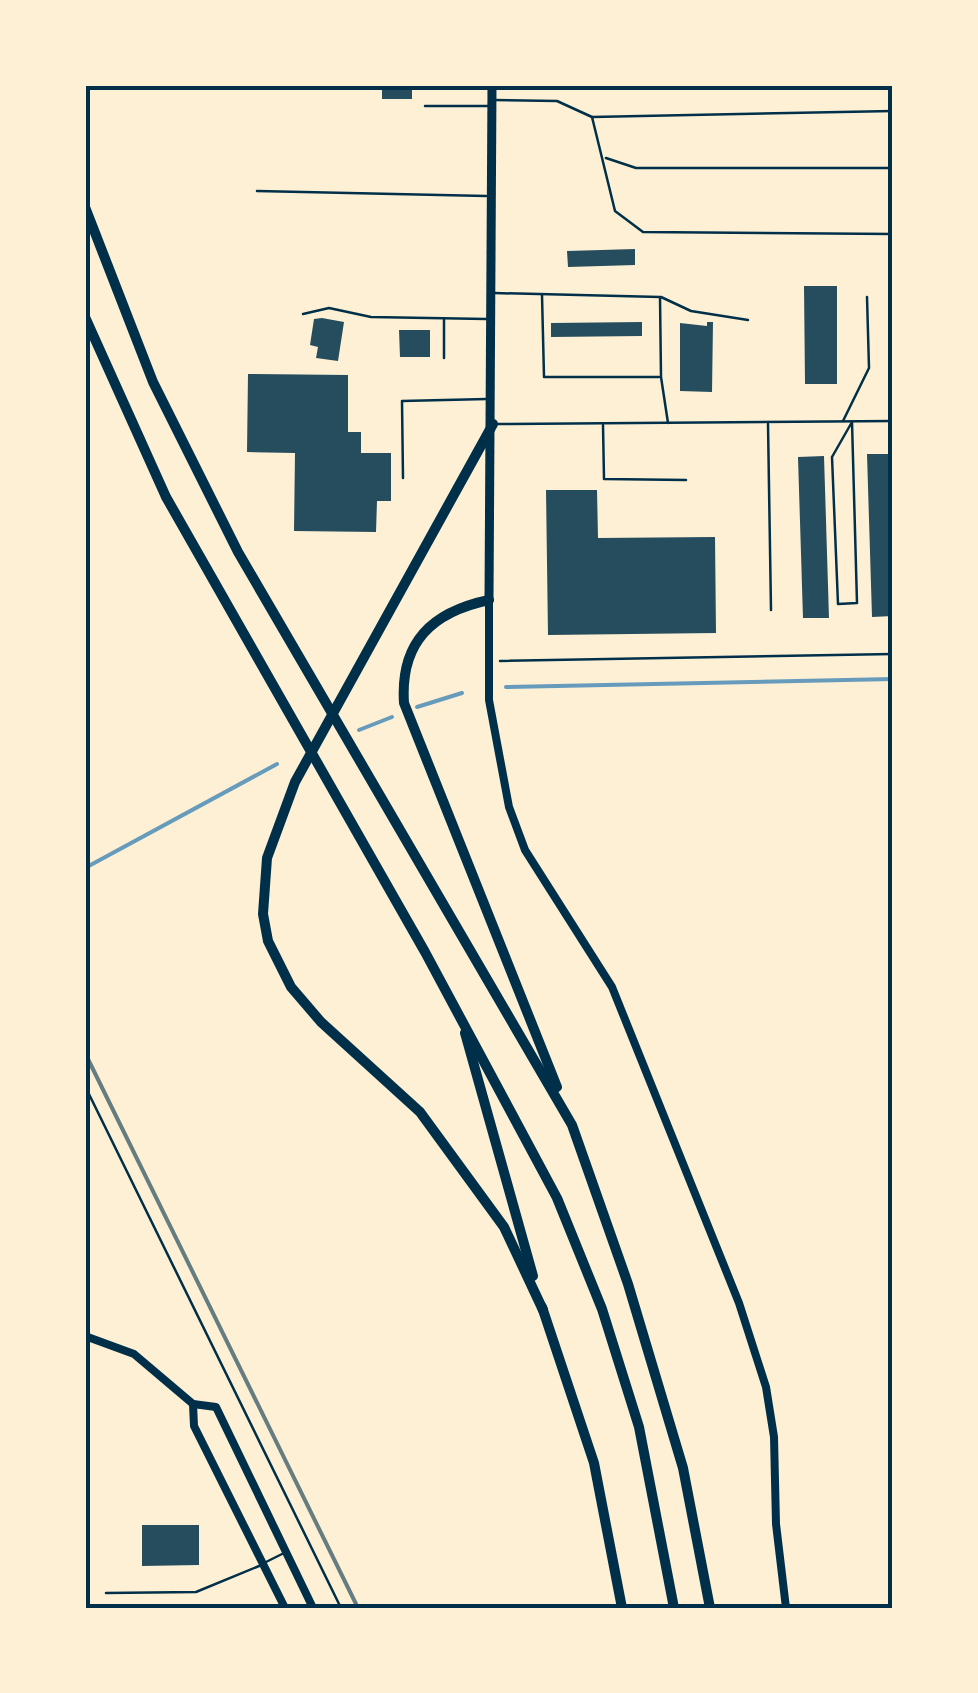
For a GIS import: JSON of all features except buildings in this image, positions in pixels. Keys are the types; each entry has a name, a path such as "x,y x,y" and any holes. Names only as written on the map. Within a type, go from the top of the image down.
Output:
{"highway":[{"path":"85,206 154,382 238,552 572,1125"},
{"path":"85,316 166,497 528,1138 602,1310 639,1427 674,1608"},
{"path":"494,424 295,782 274,827 264,885 268,940 280,969 303,1004 420,1112 504,1227 542,1310"},
{"path":"489,600 458,606 434,621 407,661 402,681 404,704 572,1125 628,1284 683,1468 710,1608"},
{"path":"461,1017 542,1310 594,1463 622,1608"}],"main road":[{"path":"489,600 494,424 492,85"}],"street":[{"path":"489,600 489,700 510,807 526,850 612,986 756,1354 774,1436 776,1524 786,1608"},
{"path":"85,1336 134,1354 193,1404 216,1407 313,1608"},
{"path":"193,1404 194,1426 285,1608"}],"lane":[{"path":"425,106 557,101 592,117 893,111"},
{"path":"592,117 616,212 643,232 893,234"},
{"path":"605,157 636,168 893,168"},
{"path":"257,191 492,196"},
{"path":"493,293 660,297 691,311 748,320"},
{"path":"542,294 544,377 661,377"},
{"path":"660,297 661,377 668,423"},
{"path":"842,422 869,368 867,297"},
{"path":"303,314 329,308 370,317 493,319"},
{"path":"444,319 444,358"},
{"path":"403,478 402,402 493,399"},
{"path":"494,424 893,421"},
{"path":"768,422 771,610"},
{"path":"852,422 858,602 838,604 832,456 852,422"},
{"path":"603,423 604,479 686,480"},
{"path":"106,1594 196,1592 286,1552"}],"path":[{"path":"487,662 562,657 893,654"},
{"path":"85,1086 341,1608"}],"waterway":[{"path":"506,687 893,679"},
{"path":"417,707 462,693"},
{"path":"359,730 392,717"},
{"path":"85,868 277,764"}],"railway":[{"path":"85,1053 358,1608"}]}
